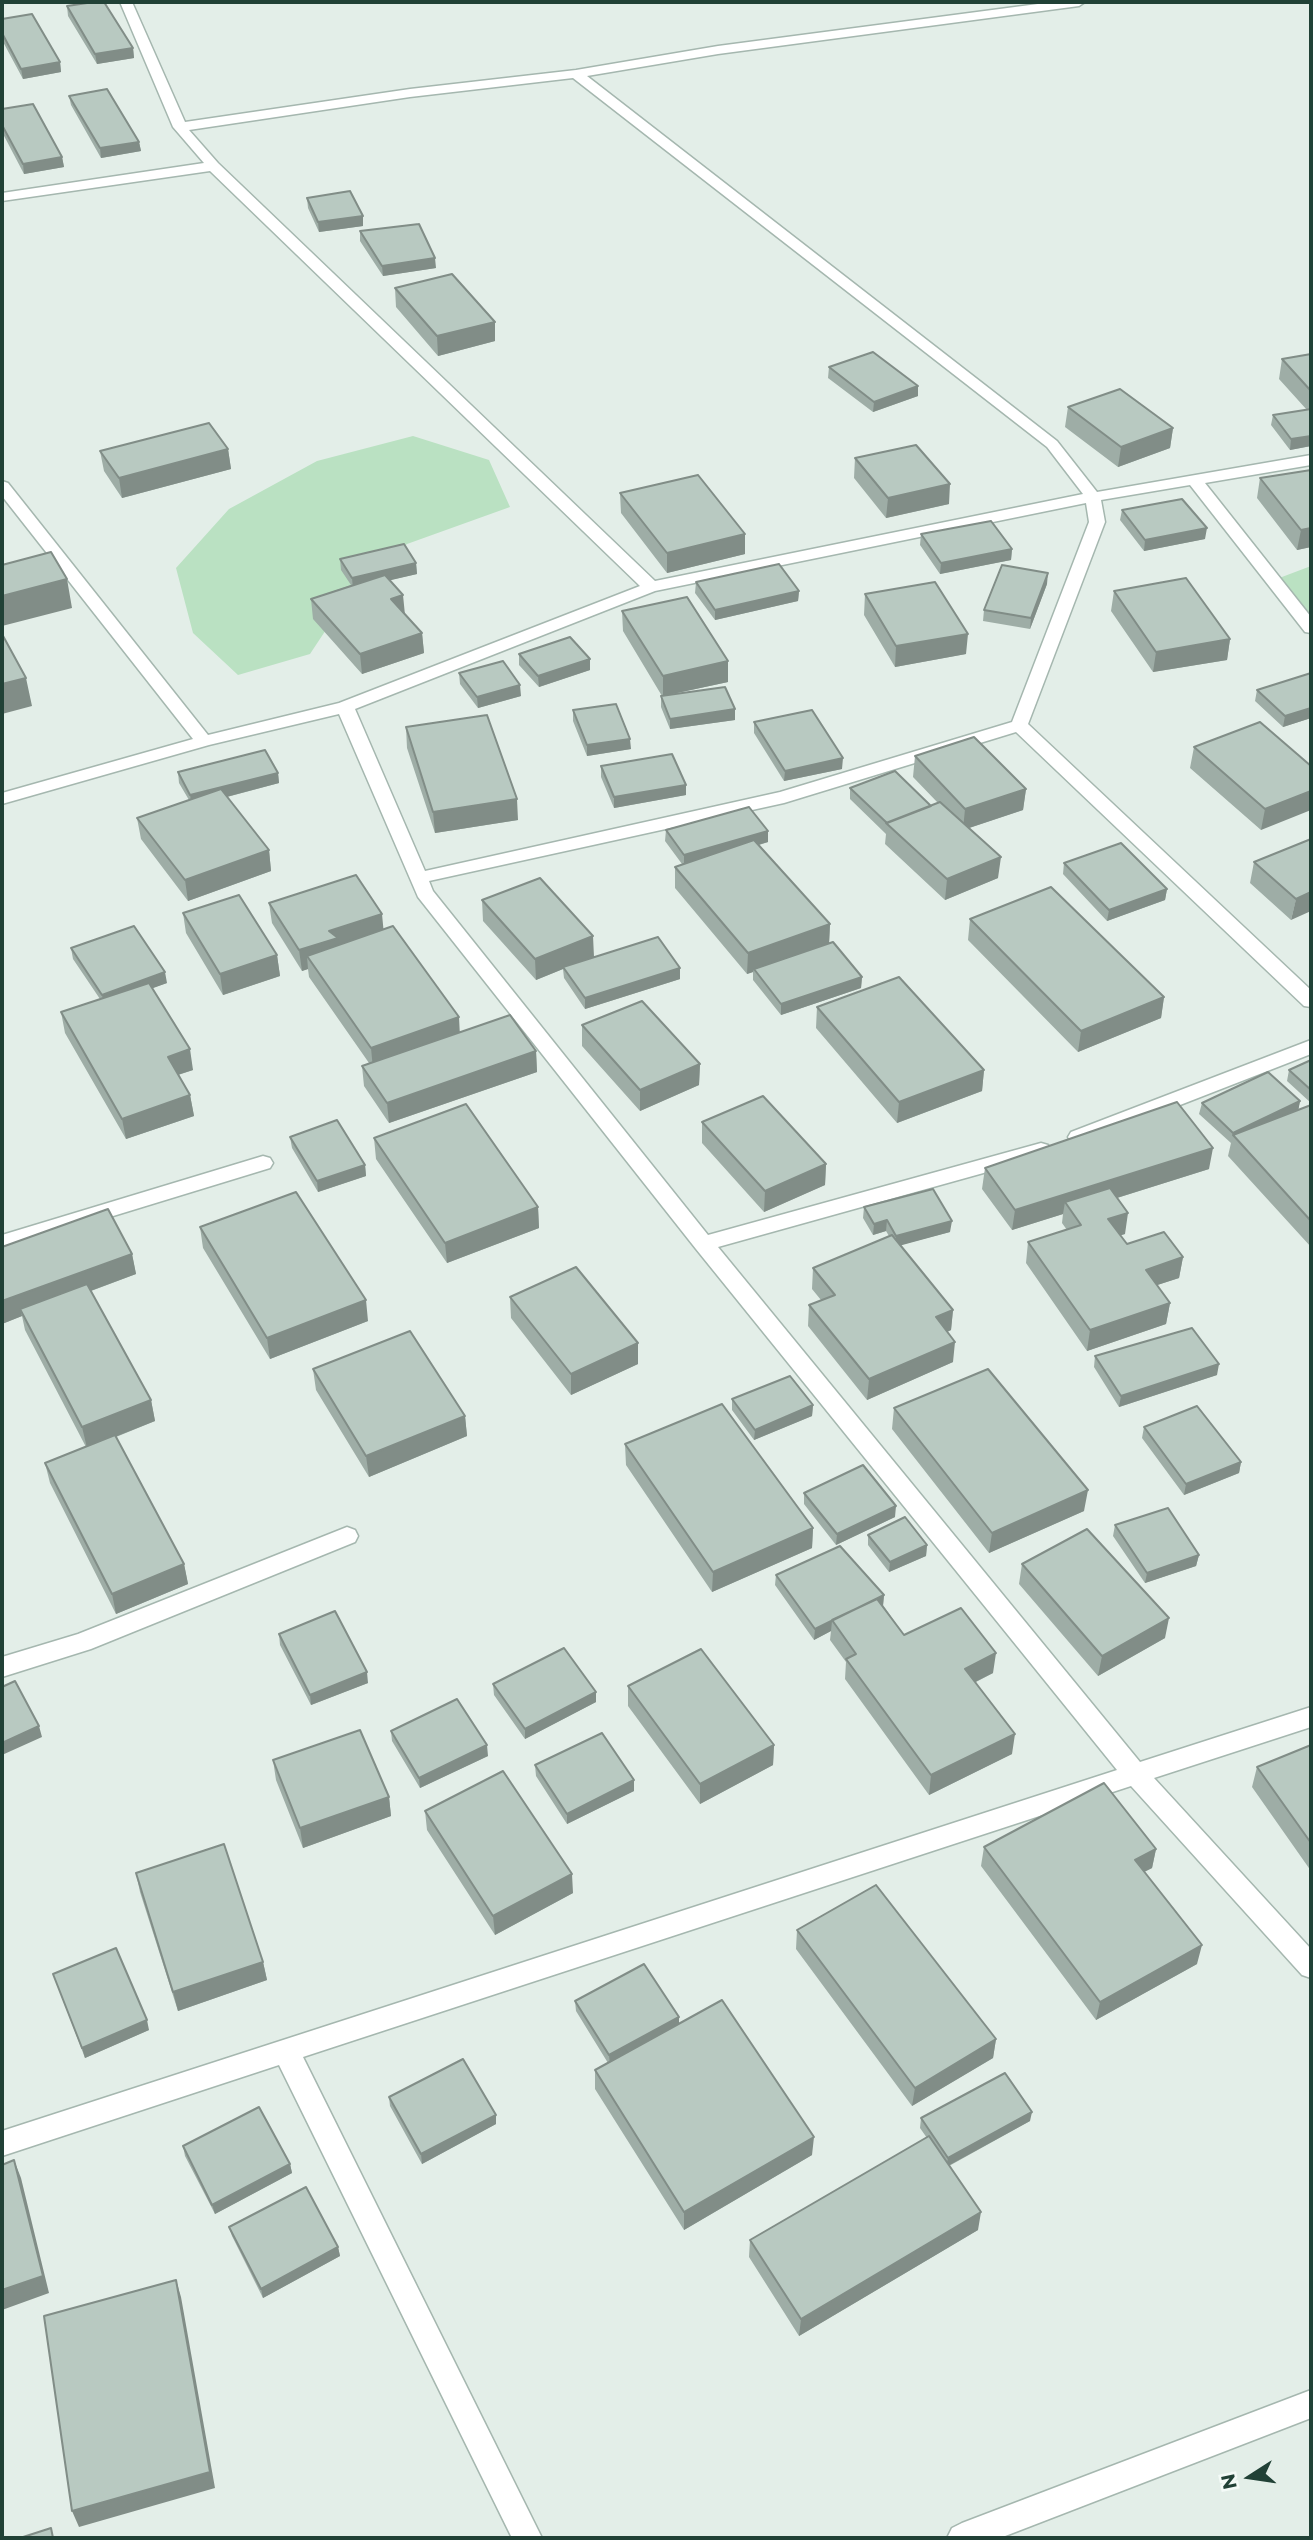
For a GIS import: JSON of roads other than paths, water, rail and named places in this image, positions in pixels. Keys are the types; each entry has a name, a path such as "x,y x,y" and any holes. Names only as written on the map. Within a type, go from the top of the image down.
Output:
{"street":[{"path":"126,2 180,127 213,166 651,587"},
{"path":"180,127 410,93 576,74 718,50 1079,2"},
{"path":"576,74 1052,444 1093,497 1097,522 1019,724"},
{"path":"2,197 213,166"},
{"path":"2,799 204,741 345,707 651,587 1093,497 1311,460"},
{"path":"1195,481 1311,628"},
{"path":"2,486 204,741"},
{"path":"345,707 425,893 703,1244 1135,1774 1311,1967"},
{"path":"418,878 784,797 1019,724"},
{"path":"1019,724 1311,1001"},
{"path":"703,1244 1052,1147 1311,1047"},
{"path":"2,1243 263,1163"},
{"path":"2,1667 83,1642 347,1536"},
{"path":"2,2143 1311,1717"},
{"path":"286,2051 527,2538"},
{"path":"962,2538 1311,2404"}]}
